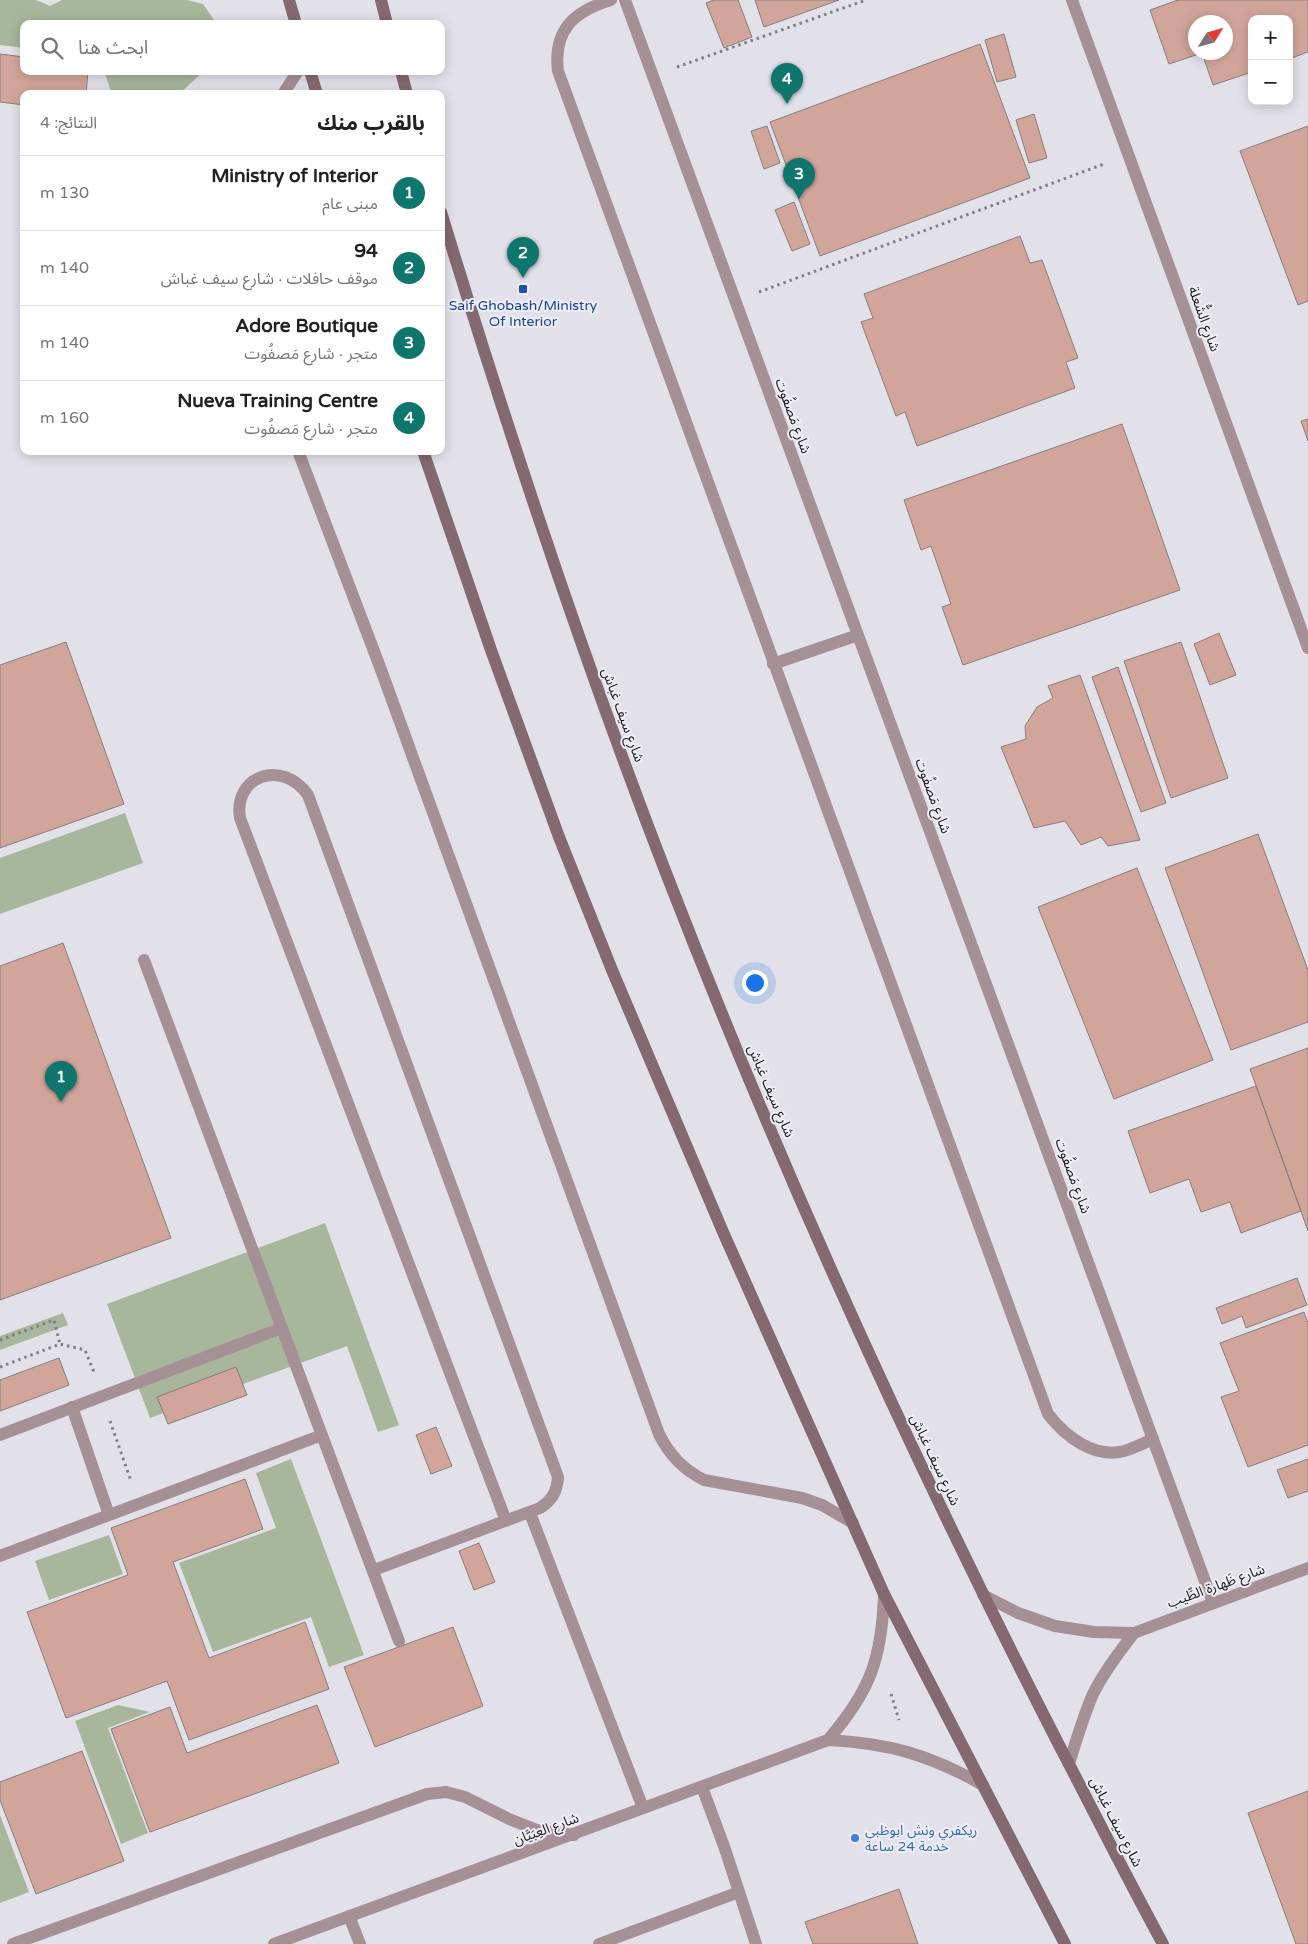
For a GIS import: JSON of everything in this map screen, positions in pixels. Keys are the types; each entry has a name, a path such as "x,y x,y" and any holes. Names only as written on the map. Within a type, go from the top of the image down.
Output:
{"street":[{"path":"289,0 295,20"},
{"path":"381,0 386,20"},
{"path":"611,0 594,5 580,14 568,26 560,40 556,54 558,71 1048,1414 1066,1434 1077,1442 1099,1450 1123,1451 1153,1439"},
{"name":"شارع مَصفُوت","path":"625,0 1213,1603"},
{"name":"شارع الشُّعلة","path":"1072,0 1308,648"},
{"path":"286,90 295,75"},
{"path":"311,75 315,90"},
{"path":"402,75 406,90"},
{"name":"شارع سيف غباش","path":"445,225 479,338 545,539 624,761 743,1066 855,1324 982,1596 1163,1944"},
{"path":"300,455 383,676 652,1415 666,1448 683,1467 704,1480 802,1498 822,1505 853,1523"},
{"path":"424,455 491,650 556,828 723,1232 884,1594 1065,1944"},
{"path":"773,664 858,635"},
{"path":"374,1570 530,1513 548,1503 554,1496 558,1477 308,795 301,785 292,779 277,774 266,776 255,780 243,794 239,805 240,818 506,1521"},
{"path":"144,960 399,1641"},
{"path":"0,1435 282,1328"},
{"path":"72,1408 110,1515"},
{"path":"0,1556 322,1435"},
{"path":"530,1513 644,1808"},
{"name":"شارع ظَهارة الطِّيب","path":"982,1596 1018,1613 1056,1626 1094,1632 1134,1633 1308,1568"},
{"name":"شارع العِبَيَّان","path":"828,1740 849,1716 869,1679 877,1658 883,1626 884,1594"},
{"path":"1069,1764 1080,1728 1094,1694 1112,1662 1134,1633"},
{"name":"شارع العِبَيَّان","path":"274,1944 828,1740 893,1747 924,1756 954,1769 983,1785"},
{"path":"702,1787 725,1849 756,1944"},
{"path":"13,1944 427,1794 446,1792 465,1797 509,1819 537,1830 574,1835"},
{"path":"598,1944 739,1892"},
{"path":"349,1916 360,1944"}],"path":[{"path":"652,75 866,0"},
{"path":"735,301 1128,155"},
{"path":"0,1340 54,1320 60,1344"},
{"path":"891,1694 899,1720"}],"green space":[{"path":"0,0 36,0 50,6 62,0 187,0 203,4 214,20 20,20 20,48 0,45"},
{"path":"105,75 200,75 183,90 111,90"},
{"path":"125,813 143,863 0,914 0,858"},
{"path":"325,1223 399,1425 378,1432 347,1346 150,1418 107,1304"},
{"path":"63,1313 68,1325 0,1350 0,1336"},
{"path":"291,1459 364,1655 329,1667 311,1617 213,1652 179,1563 276,1528 256,1473"},
{"path":"109,1535 123,1574 49,1600 35,1561"},
{"path":"118,1705 150,1712 108,1728 148,1833 121,1844 75,1721"},
{"path":"0,1815 29,1892 0,1903"}],"building":[{"path":"714,0 738,0 752,37 724,48 706,3"},
{"path":"755,0 839,0 764,27"},
{"path":"1178,0 1308,0 1308,52 1293,58 1293,15 1248,15 1248,73 1213,85 1204,60 1233,60 1233,15 1188,15 1188,58 1169,64 1150,10"},
{"path":"1004,34 1016,77 997,82 985,40"},
{"path":"980,44 1030,178 820,256 770,122"},
{"path":"0,54 20,56 20,75 88,75 86,90 20,90 20,104 0,102"},
{"path":"1034,114 1047,158 1029,163 1016,120"},
{"path":"767,126 780,163 764,169 751,131"},
{"path":"1308,126 1308,301 1298,305 1240,151"},
{"path":"794,202 810,244 792,251 775,210"},
{"path":"1020,236 1030,263 1042,260 1078,358 1066,362 1075,388 917,446 905,412 896,416 861,322 873,318 864,294"},
{"path":"1308,419 1308,441 1301,421"},
{"path":"1122,424 1180,590 963,665 942,607 951,604 931,546 921,550 904,500"},
{"path":"1219,633 1236,675 1210,685 1194,644"},
{"path":"66,642 124,804 0,848 0,665"},
{"path":"1181,642 1228,778 1171,798 1124,661"},
{"path":"1118,667 1166,803 1141,812 1092,677"},
{"path":"1080,675 1140,840 1108,846 1101,837 1081,845 1065,821 1034,828 1001,747 1026,739 1025,726 1037,707 1053,698 1048,686"},
{"path":"1258,834 1308,970 1308,1022 1231,1050 1165,868"},
{"path":"1137,868 1213,1060 1114,1099 1038,907"},
{"path":"63,943 171,1238 0,1300 0,966"},
{"path":"1308,1048 1308,1231 1250,1069"},
{"path":"1256,1086 1301,1211 1241,1233 1230,1202 1201,1212 1189,1179 1150,1193 1128,1131"},
{"path":"1297,1278 1307,1305 1246,1328 1242,1316 1222,1324 1216,1308"},
{"path":"1304,1312 1308,1323 1308,1445 1248,1467 1221,1397 1239,1391 1220,1343"},
{"path":"59,1358 69,1385 0,1411 0,1380"},
{"path":"236,1367 247,1395 168,1424 157,1397"},
{"path":"436,1427 452,1466 431,1474 416,1435"},
{"path":"1308,1459 1308,1491 1288,1498 1277,1470"},
{"path":"245,1479 263,1529 173,1562 209,1658 305,1622 329,1689 189,1740 167,1681 66,1718 27,1612 128,1575 111,1528"},
{"path":"479,1543 495,1582 474,1590 459,1551"},
{"path":"453,1627 483,1706 375,1747 344,1667"},
{"path":"317,1705 339,1763 150,1832 111,1729 170,1707 187,1753"},
{"path":"82,1751 124,1861 36,1894 0,1800 0,1782"},
{"path":"1308,1791 1308,1944 1296,1944 1248,1813"},
{"path":"899,1889 918,1944 813,1944 805,1922"}],"place":[{"name":"Nueva Training Centre","path":"787,104"},
{"name":"Adore Boutique","path":"799,199"},
{"name":"94","path":"523,278"},
{"name":"Saif Ghobash/Ministry Of Interior","path":"523,289"},
{"name":"Ministry of Interior","path":"61,1102"},
{"name":"ريكفري ونش ابوظبي خدمة 24 ساعة","path":"855,1838"}]}
